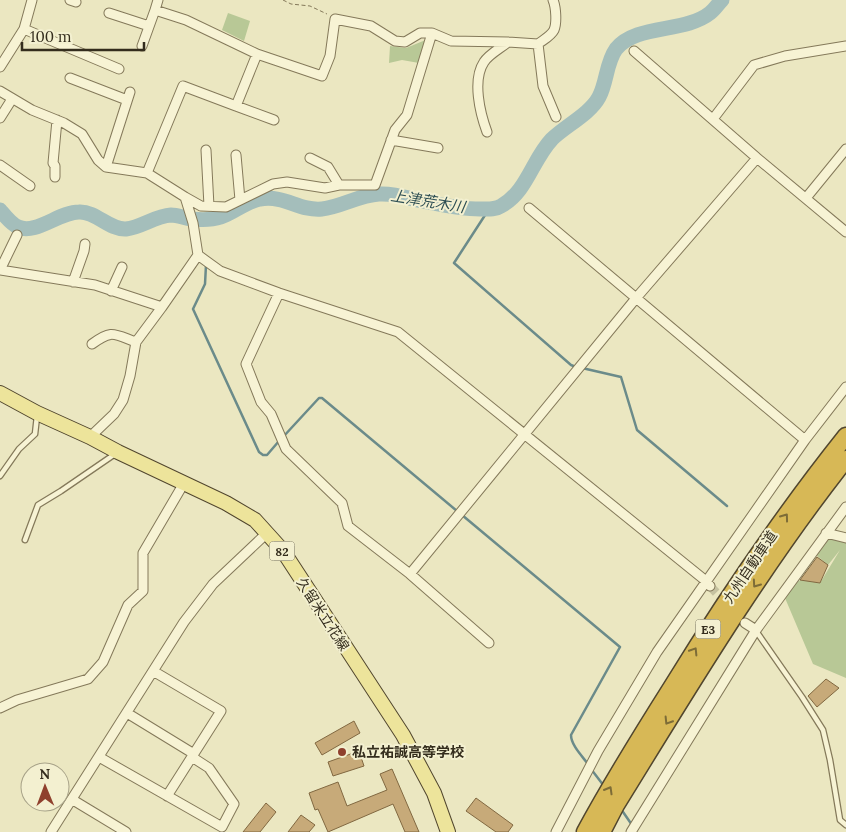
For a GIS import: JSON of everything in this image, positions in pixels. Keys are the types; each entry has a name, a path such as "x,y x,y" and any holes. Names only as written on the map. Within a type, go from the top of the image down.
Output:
{"highway":[{"name":"九州自動車道","path":"585,832 630,753 708,629 775,530 846,436"},
{"name":"九州自動車道","path":"602,832 616,805 720,636 788,538 846,460"}],"main road":[{"name":"久留米立花線","path":"0,393 37,413 90,436 118,452 226,503 255,520 282,552 403,735 434,794 448,832"}],"street":[{"path":"1,64 24,29 32,0"},
{"path":"142,46 158,0"},
{"path":"155,10 186,20 257,54 322,76 330,56 335,19 371,26 394,41 400,42 405,42 420,33 432,33 451,41 538,44 554,29 555,5 553,0"},
{"path":"109,13 149,26"},
{"path":"24,29 120,69"},
{"path":"0,91 32,110 57,120 82,134 98,160 106,167 147,173 200,206 226,207 273,184 287,182 325,188 339,185 375,185 395,130 407,115 432,33"},
{"path":"486,132 481,114 478,74 484,60 508,42"},
{"path":"538,44 543,86 556,117"},
{"path":"713,118 754,65 785,56 846,46"},
{"path":"634,50 757,158 846,232"},
{"path":"236,106 257,54"},
{"path":"70,78 129,96 106,167"},
{"path":"147,173 183,86 274,120"},
{"path":"0,118 12,99"},
{"path":"55,177 55,166 53,163 57,120"},
{"path":"392,140 438,148"},
{"path":"806,198 846,148"},
{"path":"206,150 209,206"},
{"path":"236,155 240,200"},
{"path":"310,158 328,167 339,185"},
{"path":"410,574 637,297 757,158"},
{"path":"0,165 30,186"},
{"path":"90,436 114,414 123,400 130,376 136,342 198,255 193,223 185,197"},
{"path":"529,208 805,440"},
{"path":"17,235 0,270 95,286 162,308"},
{"path":"73,282 85,244"},
{"path":"198,255 220,271 279,293 398,332 525,433 708,584"},
{"path":"111,291 122,267"},
{"path":"279,293 246,364 262,402 271,414 286,449 342,502 348,526 410,574 489,643"},
{"path":"92,344 102,336 112,333 136,342"},
{"path":"556,832 598,751 657,652 708,584 805,440 846,387"},
{"path":"0,708 17,700 88,679 103,662 128,605 143,591 143,553 184,483"},
{"path":"631,832 756,630 846,507"},
{"path":"826,533 846,538"},
{"path":"51,832 184,622 214,584 267,534"},
{"path":"745,623 756,630"},
{"path":"153,671 221,712 168,796"},
{"path":"99,757 222,827 234,804 209,768 127,714"},
{"path":"73,800 126,832"}],"lane":[{"path":"0,476 19,449 35,434 37,413"},
{"path":"25,540 38,505 118,452"},
{"path":"756,630 802,696 822,730 830,760 840,820 846,825"}],"path":[{"path":"283,0 291,4 310,6 335,19"}],"green space":[{"path":"228,13 250,21 244,41 222,30"},
{"path":"428,39 419,63 402,60 389,63 390,46 406,48"},
{"path":"826,533 846,538 846,678 813,664 785,598 794,582 802,580 820,583 840,550 828,565 816,555"}],"building":[{"path":"817,557 828,565 820,583 800,580"},
{"path":"826,679 839,688 817,707 808,696"},
{"path":"354,721 360,733 322,755 315,743"},
{"path":"359,751 364,766 333,776 328,762"},
{"path":"392,769 419,832 405,832 393,804 328,832 318,809 315,810 309,793 338,782 347,806 387,790 380,774"},
{"path":"476,798 513,825 508,832 496,832 466,811"},
{"path":"266,803 276,812 260,832 243,832"},
{"path":"301,815 315,825 309,832 288,832"}],"waterway":[{"name":"上津荒木川","path":"0,210 13,224 25,229 40,226 64,215 79,212 91,214 114,227 126,229 159,217 171,215 189,219 206,220 218,218 255,200 269,198 306,208 322,209 364,196 384,194 456,207 472,209 496,208 510,200 517,193 539,156 552,139 595,103 602,91 610,60 616,49 625,41 636,36 688,24 700,19 710,13 722,0"},
{"path":"489,209 454,263 571,365 576,367"},
{"path":"206,265 205,284 193,309 259,452 267,455 279,441"},
{"path":"582,368 621,377 637,430 727,506"},
{"path":"283,437 319,398 322,398 457,511"},
{"path":"462,515 620,647 571,735 575,746 588,764"},
{"path":"591,769 604,786"},
{"path":"621,809 632,825"}],"tunnel":[{"path":"710,586 728,605"}],"place":[{"name":"私立祐誠高等学校","path":"342,752"}]}
